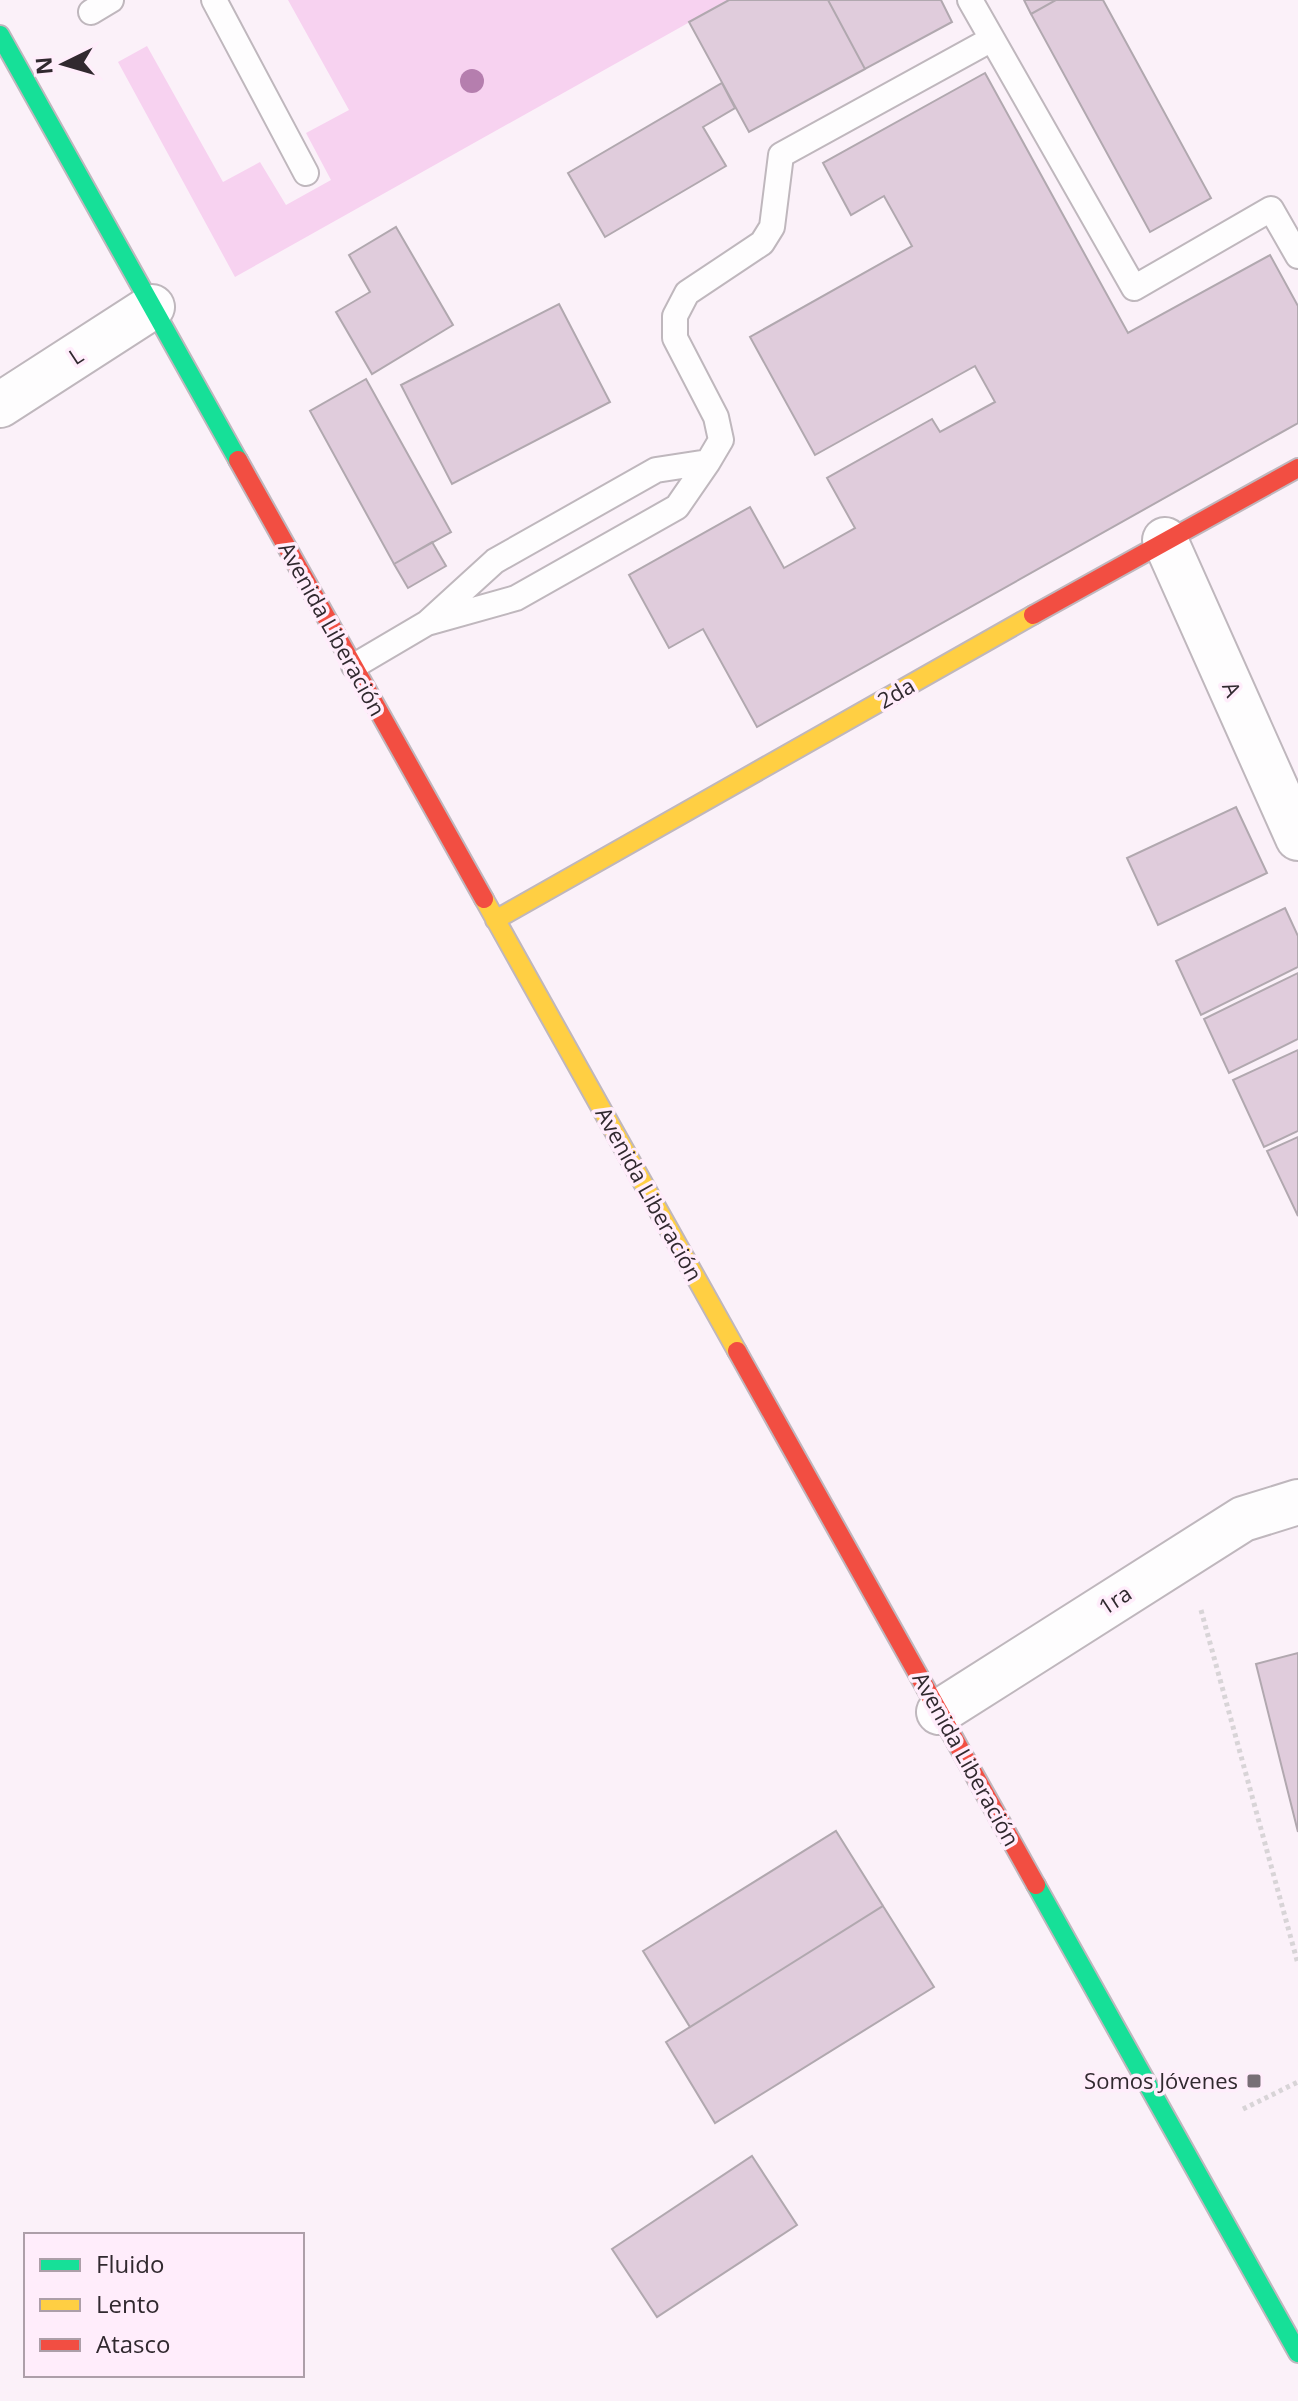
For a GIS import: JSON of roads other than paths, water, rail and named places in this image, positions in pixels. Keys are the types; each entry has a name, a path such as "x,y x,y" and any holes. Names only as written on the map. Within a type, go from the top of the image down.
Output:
{"main road":[{"name":"Avenida Liberación","path":"0,35 1298,2353"},
{"name":"2da","path":"495,920 1165,540 1298,468"}],"street":[{"name":"L","path":"0,405 152,307"},
{"name":"A","path":"1165,540 1298,838"},
{"name":"1ra","path":"939,1712 1243,1519 1298,1502"}],"lane":[{"path":"214,0 306,173"},
{"path":"970,0 1134,288 1271,209 1298,256"},
{"path":"427,623 516,598 677,507 721,440 716,417 675,338 675,316 687,293 762,243 772,227 781,155 992,39"},
{"path":"354,666 427,623 495,561 656,470 708,462"}],"place":[{"name":"Somos Jóvenes","path":"1254,2081"}]}
